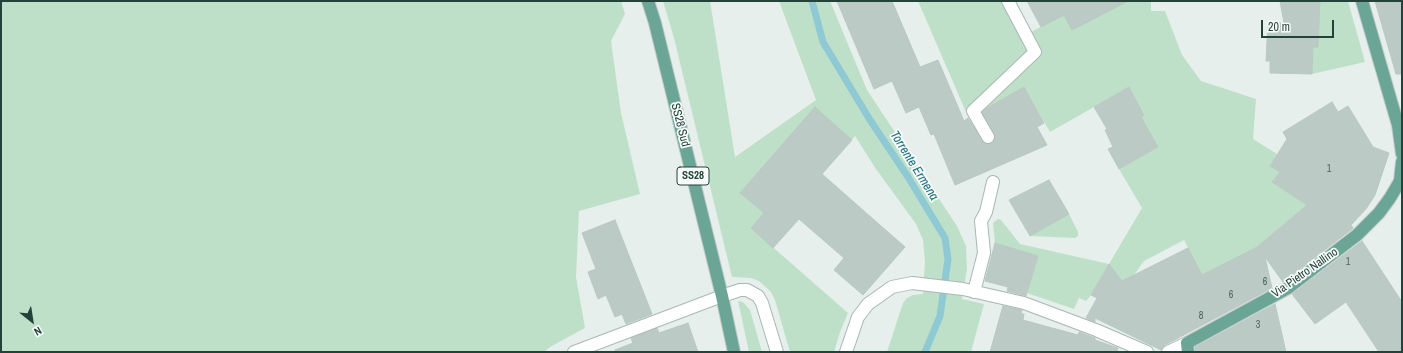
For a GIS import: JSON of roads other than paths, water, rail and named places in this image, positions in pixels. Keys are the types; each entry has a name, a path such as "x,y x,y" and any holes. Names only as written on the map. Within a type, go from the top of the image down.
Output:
{"main road":[{"name":"SS28 Sud","path":"648,1 655,23 722,296 734,352"},
{"path":"1362,1 1398,125 1402,154"},
{"path":"1401,181 1402,162"},
{"name":"Via Pietro Nallino","path":"1187,348 1282,292 1300,279 1360,232 1379,213 1401,181"}],"street":[{"path":"988,138 973,111 1035,52 1008,1"},
{"path":"969,290 984,253 981,221 986,212 993,182"},
{"path":"846,352 854,327 862,311 877,297 892,287 903,284 921,283 969,290 1024,303 1096,330 1147,352"},
{"path":"574,352 740,290 747,290 758,296 765,309 777,352"},
{"name":"Via Pietro Nallino","path":"1168,352 1187,348"}],"waterway":[{"name":"Torrente Ermena","path":"812,1 823,42 870,120 908,177 945,238 948,259 940,316 925,352"}]}
